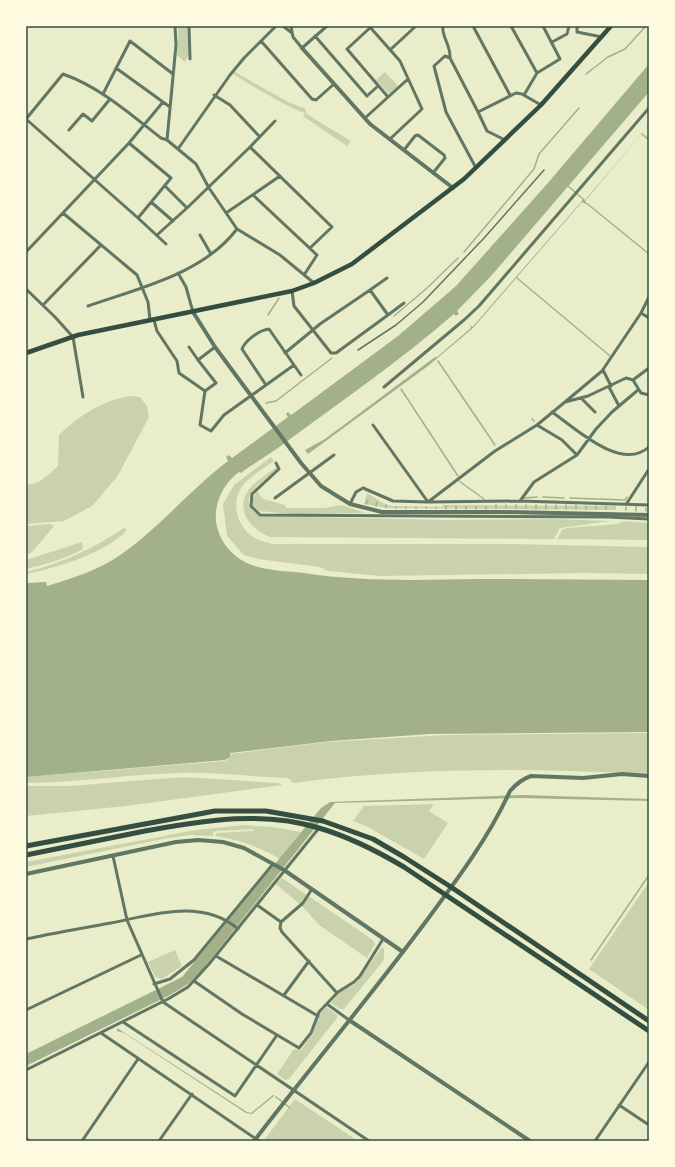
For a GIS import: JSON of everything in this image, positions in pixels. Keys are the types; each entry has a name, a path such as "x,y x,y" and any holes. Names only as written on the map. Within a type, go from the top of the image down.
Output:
{"main road":[{"path":"26,353 73,337 292,291 314,283 352,264 453,188 476,168 541,105 611,26"},
{"path":"26,846 215,811 266,811 323,821 373,839 451,887 649,1021"},
{"path":"26,855 117,836 225,819 266,818 318,828 366,846 446,894 649,1032"}],"street":[{"path":"167,140 176,45 175,26"},
{"path":"189,26 190,59"},
{"path":"178,149 214,95 244,58 276,26"},
{"path":"283,26 292,34 302,48 365,118 390,140 453,188"},
{"path":"291,26 292,34"},
{"path":"302,48 327,26"},
{"path":"388,97 347,49 370,26 400,61 422,109 390,140"},
{"path":"390,50 416,26"},
{"path":"443,26 442,31 451,50 450,58 487,131 504,140"},
{"path":"473,26 510,95"},
{"path":"511,26 537,73"},
{"path":"524,95 537,73 560,59 543,26"},
{"path":"552,42 567,34 568,26"},
{"path":"577,26 577,32 602,37"},
{"path":"315,36 366,96 378,86"},
{"path":"261,41 312,99 316,100 334,84"},
{"path":"103,94 130,42 173,74"},
{"path":"450,58 445,56 434,66 446,112 476,168"},
{"path":"116,68 170,107"},
{"path":"166,244 26,119 63,74 82,81 103,94 178,149 196,164 209,188 238,229 280,255 314,283"},
{"path":"365,118 408,79"},
{"path":"478,112 516,93 524,95 541,105"},
{"path":"214,95 230,105 259,136"},
{"path":"69,130 83,114 92,121 110,99"},
{"path":"26,252 129,143 163,102"},
{"path":"384,387 479,306 649,108"},
{"path":"157,235 209,188 275,121"},
{"path":"404,150 415,136 418,135 444,155 445,158 433,173"},
{"path":"129,143 171,178 138,218"},
{"path":"250,147 332,227 310,248"},
{"path":"226,213 280,176"},
{"path":"165,186 187,208"},
{"path":"253,195 317,255 304,275"},
{"path":"151,202 173,221"},
{"path":"63,213 136,275 148,302 152,320 157,331 177,361 179,373 205,392"},
{"path":"88,306 178,273 211,254 227,242 238,229"},
{"path":"200,235 211,254"},
{"path":"43,305 101,245"},
{"path":"178,273 186,287 193,312 215,347 250,396 270,420 310,474 327,490 350,504 382,512 503,512 649,515"},
{"path":"285,353 314,329 387,278"},
{"path":"370,290 388,315"},
{"path":"27,291 43,305 73,337 83,397"},
{"path":"292,291 294,306 331,352 336,353 404,303"},
{"path":"428,502 495,451 538,425 603,370 641,313 649,297"},
{"path":"641,313 649,318"},
{"path":"266,385 242,349 244,344 264,330 269,329 301,376"},
{"path":"189,347 216,383 205,392 200,425 212,431 224,415 294,365"},
{"path":"198,360 215,347"},
{"path":"632,380 649,368"},
{"path":"603,370 619,406"},
{"path":"565,402 582,398 610,387 626,378 632,380 641,393 649,395"},
{"path":"520,501 534,482 577,455 596,429 619,406 638,390"},
{"path":"582,398 596,412"},
{"path":"552,412 604,448 626,455 643,453 649,447"},
{"path":"373,425 428,502"},
{"path":"538,425 562,440 577,455"},
{"path":"275,498 310,474 334,455"},
{"path":"276,463 279,469 252,494 251,506 260,515 608,517 649,519"},
{"path":"627,503 649,469"},
{"path":"350,504 356,492 363,488 393,501 520,501 627,503 649,505"},
{"path":"101,1032 256,1140 403,952 446,894 486,837 509,793 524,778 531,776 583,778 622,774 649,776"},
{"path":"26,1070 123,1022 188,987 216,956 318,828"},
{"path":"26,874 176,842 198,840 223,842 244,848 285,871 403,952"},
{"path":"113,856 127,920 154,984 163,1001 369,1141"},
{"path":"154,984 170,979 194,960 273,864"},
{"path":"312,889 303,903 281,922 280,928 337,993"},
{"path":"257,905 281,922"},
{"path":"26,939 164,912 190,911 211,914 227,921 237,929"},
{"path":"194,981 242,1014 301,1048 311,1033 318,1016 337,993 354,982 360,976 383,938"},
{"path":"26,1010 142,955"},
{"path":"216,956 318,1016"},
{"path":"284,995 309,961"},
{"path":"327,1004 530,1141"},
{"path":"123,1022 235,1096 277,1035"},
{"path":"82,1141 138,1059"},
{"path":"594,1141 649,1062"},
{"path":"159,1141 192,1094"},
{"path":"619,1105 649,1125"}],"lane":[{"path":"358,350 396,325 428,298 544,170"}],"shaded area":[{"path":"178,26 188,26 188,56 185,62 177,55"},
{"path":"649,64 649,92 492,275 457,311 459,314 456,316 454,314 391,365 277,449 234,476 225,487 218,500 216,522 217,529 223,541 235,556 260,568 348,578 392,580 649,580 649,732 430,734 331,741 230,753 230,757 225,760 26,777 26,583 46,582 47,586 86,573 114,559 150,531 228,461 226,457 229,455 232,458 288,417 286,414 288,412 291,415 294,413 398,336 456,286 547,184"},
{"path":"235,72 288,102 306,109 306,113 292,108 270,96 232,73"},
{"path":"385,72 398,86 389,94 376,80"},
{"path":"305,113 351,141 347,146 303,116"},
{"path":"649,125 585,201 585,204 582,202 473,328 428,366 308,454 305,450 325,439 437,357 471,328 470,325 472,327 475,324 582,201 582,198 585,200"},
{"path":"129,396 140,397 147,406 149,417 117,477 92,506 64,521 26,524 26,484 39,481 58,466 59,435 91,410 109,402"},
{"path":"271,457 274,461 247,481 239,491 236,506 237,514 244,529 250,535 261,541 272,544 511,544 649,547 649,574 587,573 381,576 328,571 320,567 258,559 244,555 227,536 223,504 234,485"},
{"path":"277,467 278,469 258,485 249,497 249,503 252,510 260,516 446,520 553,519 610,521 560,528 554,539 270,537 255,528 250,522 246,516 244,502 246,494 252,486"},
{"path":"257,491 263,499 285,505 286,508 324,508 342,505 366,513 293,514 259,511 253,505 252,501"},
{"path":"367,493 385,504 393,506 616,506 616,510 387,508 364,504"},
{"path":"624,521 649,523 649,540 557,539 562,530 567,528 618,524"},
{"path":"50,524 54,526 32,552 26,556 26,526"},
{"path":"124,528 127,530 107,546 66,564 26,574 26,572 65,560 89,549"},
{"path":"82,542 83,549 76,553 55,561 26,569 26,560"},
{"path":"649,733 649,774 471,770 382,774 293,783 288,778 208,773 181,773 65,782 26,783 26,777 225,761 230,757 230,754 327,742 446,735"},
{"path":"183,777 279,783 282,785 126,806 26,816 26,786 70,786"},
{"path":"523,795 649,799 649,801 520,798 335,803 202,970 188,984 170,995 26,1066 26,1054 182,977 321,808 330,802"},
{"path":"434,804 429,811 448,823 424,859 368,827 353,821 364,806"},
{"path":"243,825 272,827 301,832 280,859 248,844 215,836 217,833 253,831 254,829 217,831 213,832 213,836 191,835 168,838 26,867 26,862 196,830"},
{"path":"282,878 373,940 375,944 367,958 319,925 305,909 276,884"},
{"path":"649,882 649,1010 589,969"},
{"path":"382,947 384,949 384,960 344,1009 340,1009 331,1003 339,993 355,984"},
{"path":"175,950 182,966 162,979 155,977 148,962"},
{"path":"327,1007 337,1015 337,1018 289,1079 285,1080 277,1074 294,1049 301,1050 312,1035 320,1014"},
{"path":"117,1028 247,1112 251,1113 273,1095 278,1097 274,1096 252,1114 246,1113 124,1033 117,1031"},
{"path":"295,1099 358,1141 269,1141 265,1139"}],"waterway":[{"path":"586,74 608,57 625,49 646,26"},
{"path":"464,252 534,169 539,154 579,108"},
{"path":"642,134 649,140"},
{"path":"568,186 583,199"},
{"path":"585,202 649,254"},
{"path":"394,316 426,289 458,258"},
{"path":"517,278 610,356"},
{"path":"268,315 279,298"},
{"path":"266,403 276,401 332,358"},
{"path":"438,361 495,445"},
{"path":"401,389 458,476"},
{"path":"459,481 484,499"},
{"path":"524,498 537,497"},
{"path":"543,497 564,498"},
{"path":"570,498 625,500 627,497"},
{"path":"366,504 368,500"},
{"path":"376,506 377,502"},
{"path":"591,960 649,875"},
{"path":"276,1097 290,1108"}]}
